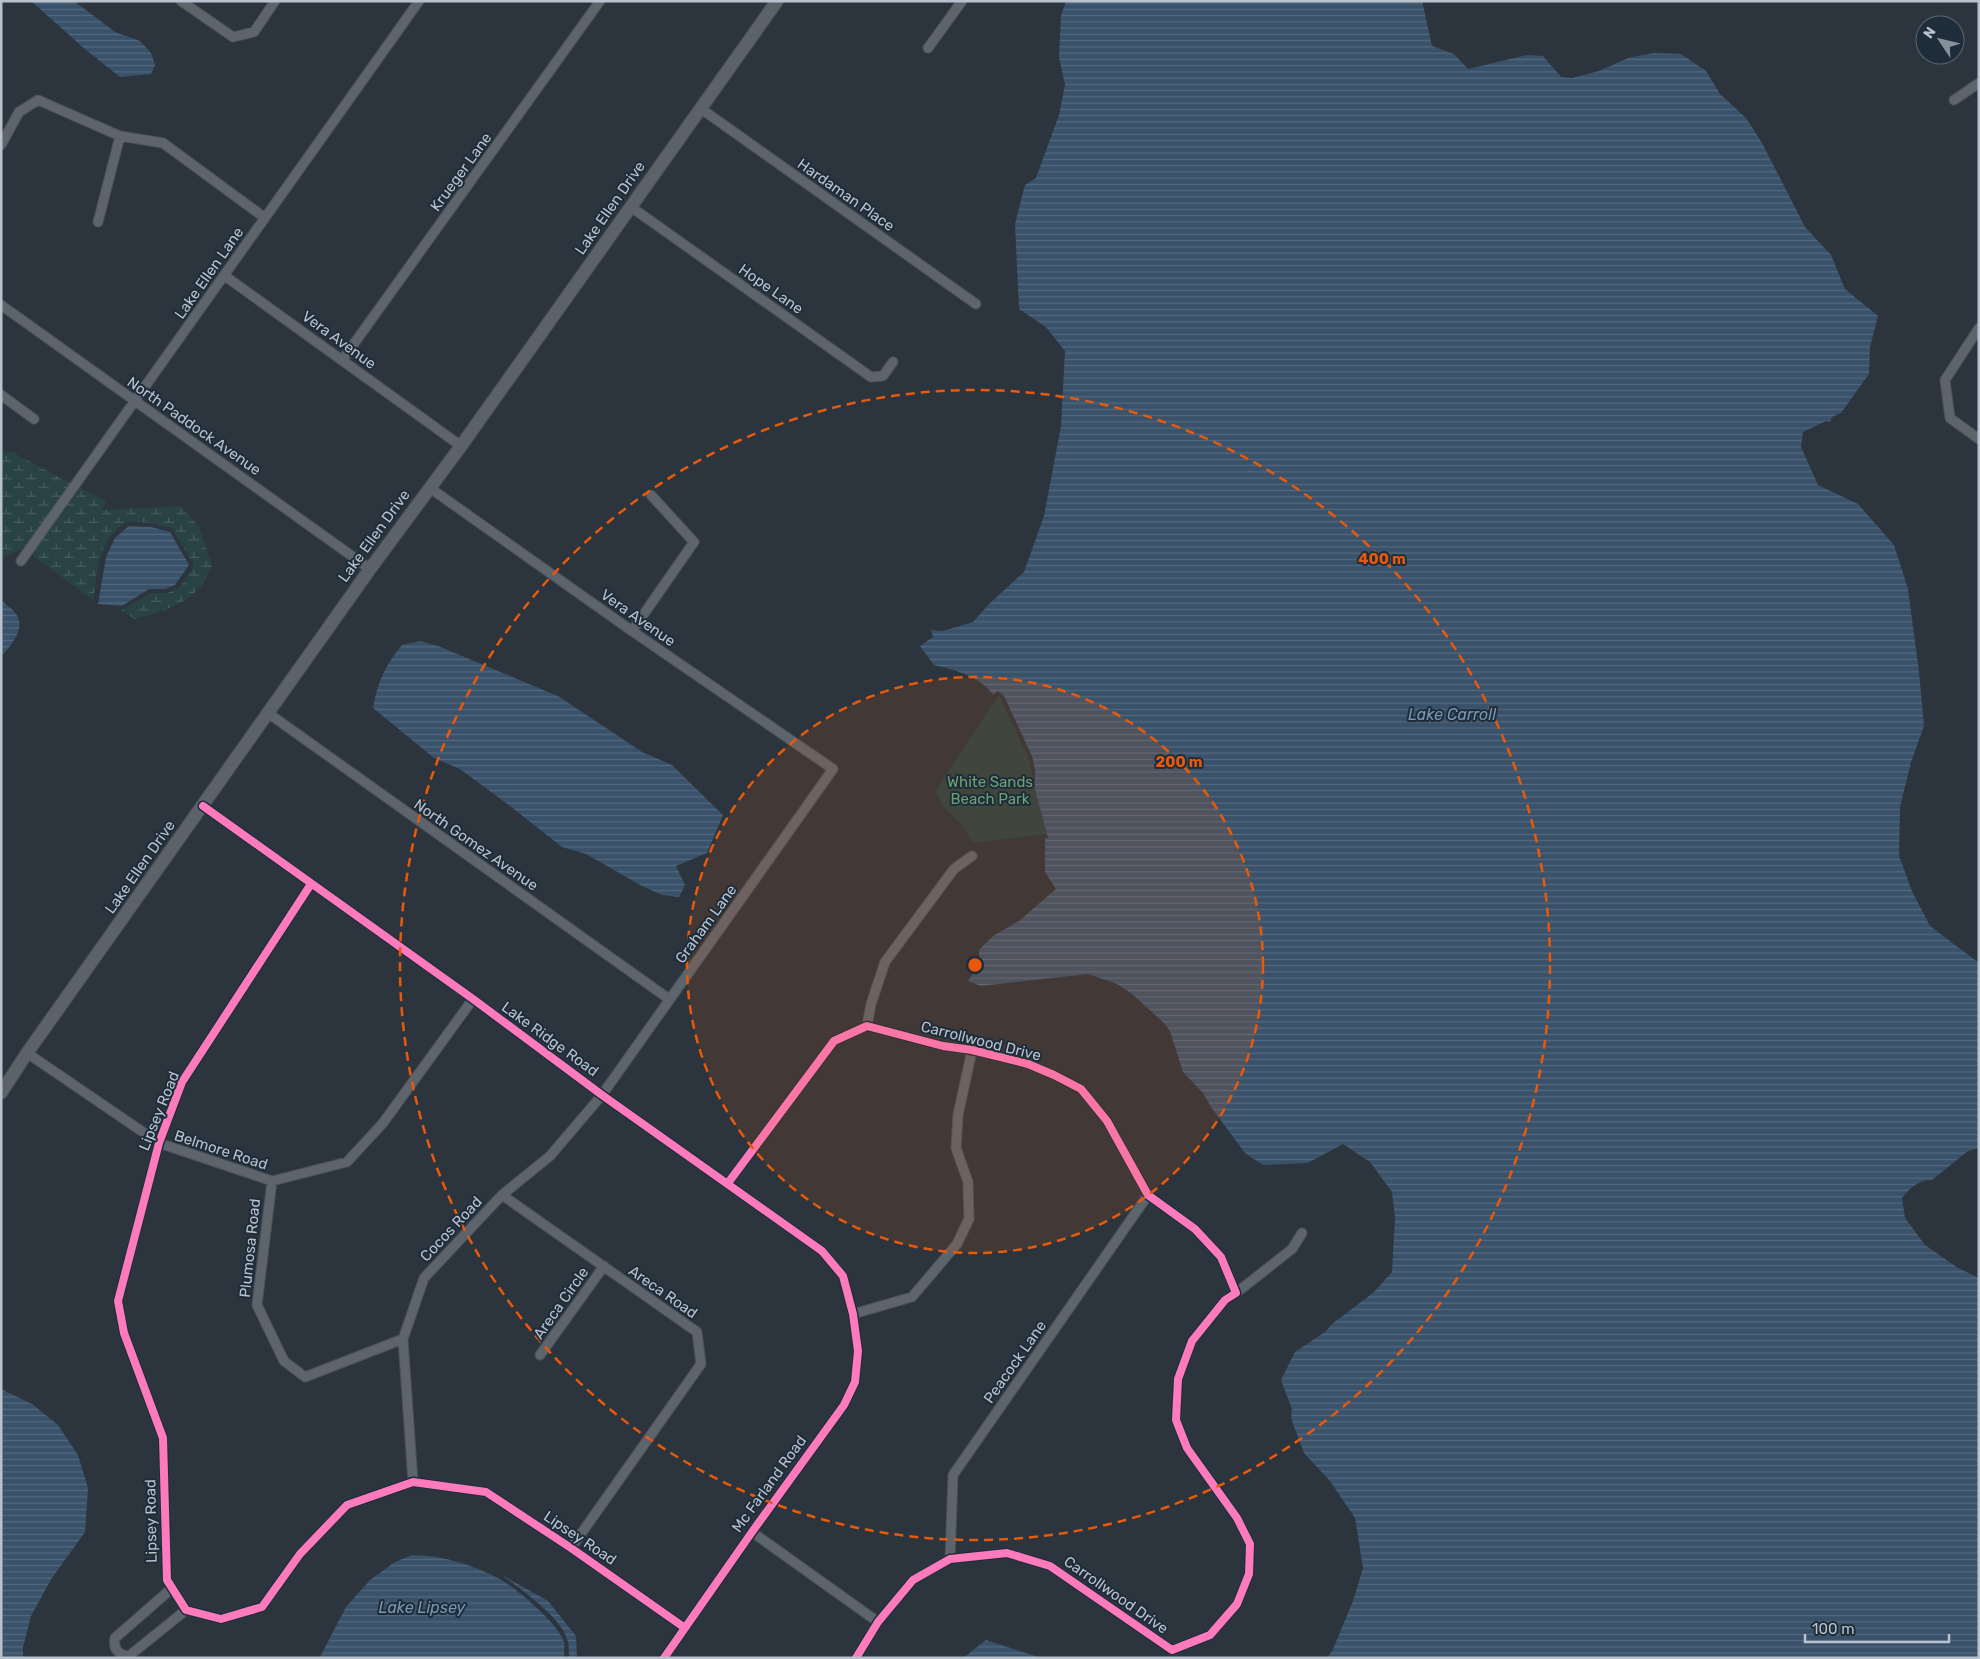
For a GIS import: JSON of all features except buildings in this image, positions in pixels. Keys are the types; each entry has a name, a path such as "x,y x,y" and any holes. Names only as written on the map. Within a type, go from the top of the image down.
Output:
{"street":[{"path":"181,1 233,37 254,32 275,1"},
{"name":"Lake Ellen Lane","path":"21,561 419,1"},
{"name":"Krueger Lane","path":"343,359 600,1"},
{"name":"Lake Ellen Drive","path":"1,1093 27,1053 370,569 461,446 777,1"},
{"path":"928,48 962,1"},
{"path":"1954,100 1979,83"},
{"path":"1,145 19,112 38,100 120,136 163,143 265,218"},
{"name":"Hardaman Place","path":"700,108 976,304"},
{"path":"98,222 120,136"},
{"name":"Hope Lane","path":"631,206 871,377 882,376 893,362"},
{"name":"Vera Avenue","path":"225,276 343,359 461,446"},
{"name":"North Paddock Avenue","path":"1,305 370,569"},
{"path":"1979,328 1945,380 1950,418 1979,439"},
{"path":"1,395 34,419"},
{"name":"Vera Avenue","path":"430,488 632,631 833,769"},
{"path":"632,631 694,542 650,496"},
{"name":"North Gomez Avenue","path":"268,713 669,999"},
{"name":"Graham Lane","path":"602,1095 833,769"},
{"name":"Lake Ridge Road","path":"203,806 602,1095 822,1251 843,1276 853,1314"},
{"path":"728,1183 834,1041 868,1026 871,1004 885,962 954,869 972,856"},
{"name":"Lipsey Road","path":"311,884 182,1082 158,1143 118,1301 124,1332 163,1438 167,1580 171,1589 186,1610 221,1619 262,1607 300,1554 347,1506 413,1482 486,1492 571,1548 685,1628"},
{"name":"Belmore Road","path":"27,1053 158,1143 272,1181 347,1162 383,1123 473,1000"},
{"name":"Carrollwood Drive","path":"868,1026 942,1046 972,1050 1028,1064 1054,1074 1081,1089 1107,1121 1148,1195 1195,1230 1221,1257 1236,1293"},
{"path":"853,1314 912,1297 957,1244 969,1219 968,1182 956,1148 958,1115 972,1050"},
{"name":"Cocos Road","path":"413,1482 403,1339 424,1278 502,1195 550,1156 602,1095"},
{"name":"Plumosa Road","path":"272,1181 257,1305 284,1361 305,1377 403,1339"},
{"name":"Areca Road","path":"502,1195 697,1332 701,1364 571,1548"},
{"name":"Peacock Lane","path":"950,1560 953,1475 1148,1195"},
{"name":"Carrollwood Drive","path":"856,1658 878,1622 913,1580 950,1560 1006,1553 1050,1566 1172,1650 1210,1636 1237,1604 1249,1574 1250,1544 1237,1518 1187,1448 1176,1420 1178,1379 1192,1341 1225,1300 1292,1249 1302,1233"},
{"name":"Areca Circle","path":"540,1355 604,1266"},
{"name":"Mc Farland Road","path":"664,1658 844,1405 856,1382 858,1351 853,1314"},
{"path":"752,1532 878,1622"},
{"path":"171,1589 115,1638 114,1644 117,1652 129,1656 186,1610"}],"green space":[{"path":"12,452 70,483 22,551 19,550 1,559 1,453"},
{"path":"80,488 106,501 101,510 181,506 199,527 212,566 205,580 194,594 170,608 134,619 121,610 151,593 167,593 179,588 193,568 193,563 172,528 151,523 129,521 119,527 105,544 101,555 94,601 32,555"},
{"name":"White Sands Beach Park","path":"999,695 1028,757 1047,834 972,843 965,829 940,801 936,790"}],"water":[{"path":"31,1 74,1 115,32 140,41 151,53 155,65 151,74 120,77 86,50"},
{"name":"Lake Carroll","path":"1066,1 1422,1 1432,46 1454,54 1468,69 1527,55 1543,56 1561,77 1572,78 1599,71 1628,58 1654,53 1681,54 1706,71 1720,94 1746,118 1762,143 1805,227 1831,255 1845,289 1878,316 1870,347 1869,374 1841,413 1832,417 1830,422 1826,421 1803,432 1801,447 1818,485 1858,504 1894,545 1908,589 1924,726 1911,762 1900,807 1899,856 1912,891 1930,926 1979,963 1979,1148 1968,1151 1932,1180 1923,1181 1915,1185 1902,1198 1905,1218 1925,1245 1958,1268 1979,1278 1979,1658 1327,1658 1333,1649 1353,1601 1363,1568 1355,1518 1330,1481 1304,1453 1291,1418 1292,1409 1281,1380 1295,1352 1325,1332 1332,1324 1373,1293 1392,1272 1395,1217 1392,1192 1370,1162 1343,1144 1308,1163 1263,1165 1245,1153 1203,1093 1183,1072 1170,1031 1164,1023 1131,993 1117,984 1088,974 981,986 968,981 979,964 979,950 993,936 1019,921 1056,889 1045,872 1045,838 1048,838 1035,789 1035,769 1032,756 1004,696 998,691 993,695 988,688 974,678 934,665 920,646 933,637 931,630 943,631 973,622 989,604 1024,572 1044,516 1061,426 1065,351 1046,327 1019,309 1015,224 1025,185 1036,178 1059,115 1065,85 1059,57 1061,16"},
{"path":"129,526 151,527 170,532 189,565 175,585 165,589 149,589 122,606 98,604 106,557 115,538"},
{"path":"1,600 15,612 19,619 17,636 3,654 1,652"},
{"path":"420,641 438,646 558,696 642,752 672,765 723,815 707,853 676,866 685,885 679,897 662,895 642,886 586,854 562,847 460,769 434,758 373,708 380,682 396,652 402,645"},
{"path":"1,1389 32,1404 58,1425 78,1455 88,1488 85,1532 52,1578 31,1616 23,1647 23,1658 1,1658"},
{"name":"Lake Lipsey","path":"412,1555 423,1555 455,1561 504,1581 524,1596 554,1625 564,1642 564,1658 318,1658 346,1607 370,1580 395,1562"},
{"path":"502,1575 548,1601 576,1636 577,1658 569,1658 569,1648 565,1633 550,1614"},
{"path":"986,1640 1041,1658 963,1658"}],"cycle path":[{"path":"203,806 473,999 602,1095 822,1251 843,1276 853,1314 858,1351 855,1382 844,1405 664,1658"},
{"path":"311,884 182,1082 159,1143 118,1301 124,1333 163,1438 167,1580 186,1610 221,1619 262,1607 300,1554 347,1505 413,1482 486,1492 571,1548 685,1628"},
{"path":"728,1183 834,1041 867,1026 943,1046 972,1050 1028,1064 1081,1089 1107,1121 1148,1195 1195,1229 1221,1257 1236,1293 1225,1300 1192,1341 1178,1379 1176,1420 1187,1448 1237,1518 1250,1544 1249,1574 1237,1604 1210,1635 1172,1650 1050,1566 1007,1553 950,1559 913,1580 878,1622 856,1658"}]}
